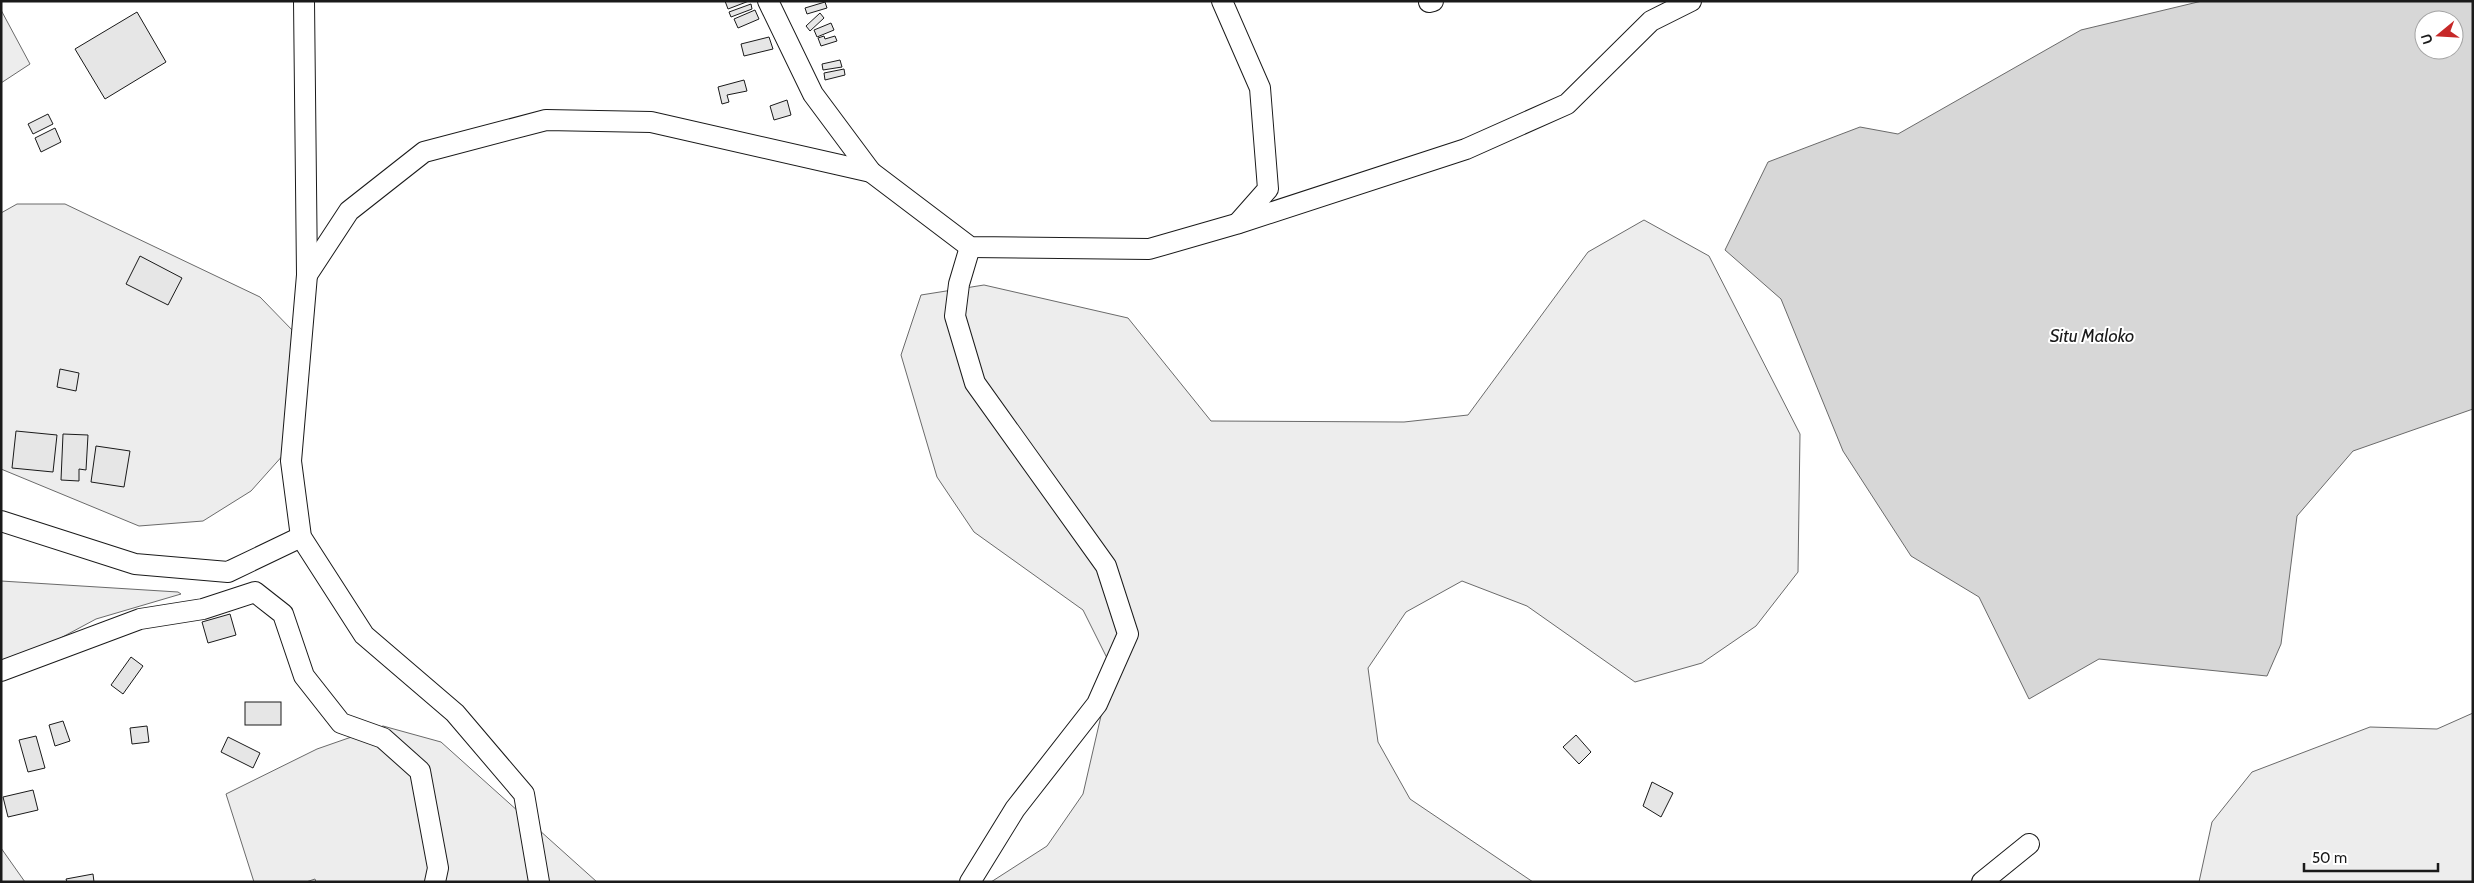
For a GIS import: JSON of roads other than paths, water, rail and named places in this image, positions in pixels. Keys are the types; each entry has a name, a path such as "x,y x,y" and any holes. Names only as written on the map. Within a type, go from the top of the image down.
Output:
{"street":[{"path":"304,1 307,275 291,461 301,537 364,635 455,713 524,794 539,882"},
{"path":"768,1 813,94 871,172 970,247 1149,249 1236,224 1466,149 1567,104 1650,21 1691,1"},
{"path":"1222,1 1260,88 1268,189 1236,224"},
{"path":"307,275 349,211 424,152 546,120 651,122 871,172"},
{"path":"970,247 959,284 955,316 975,383 1106,566 1128,634 1097,704 1015,809 970,882"},
{"path":"1,521 135,564 228,572 301,537"},
{"path":"1,671 140,619 203,609 254,592 283,614 304,676 341,724 383,738 420,771 438,868 435,882"},
{"path":"1982,882 2030,844"}],"water":[{"name":"Situ Maloko","path":"2202,1 2473,1 2473,409 2353,451 2297,516 2281,644 2267,676 2099,659 2029,699 1979,597 1911,556 1843,451 1781,299 1725,250 1768,162 1860,127 1898,134 2081,30"}]}
